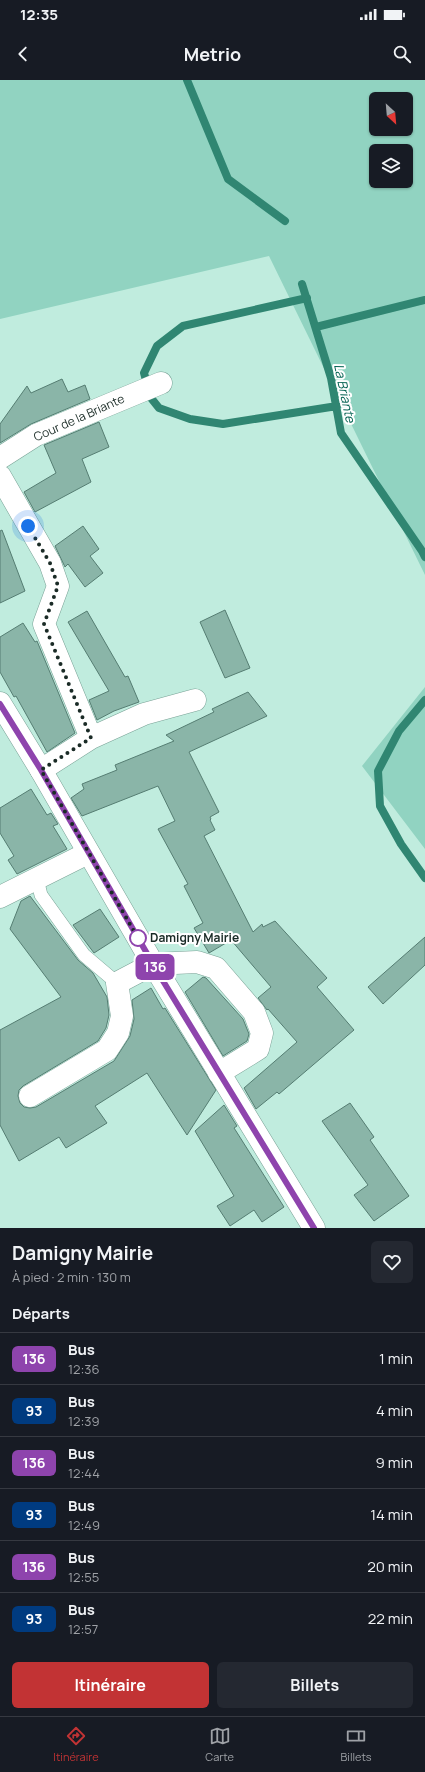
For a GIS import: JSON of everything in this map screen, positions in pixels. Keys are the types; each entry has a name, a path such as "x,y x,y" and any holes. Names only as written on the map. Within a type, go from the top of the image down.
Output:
{"street":[{"name":"Cour de la Briante","path":"0,458 36,435 161,383"},
{"path":"0,476 50,563 58,586 44,624 91,738"},
{"path":"41,770 91,738 144,714 195,700"},
{"path":"0,704 41,770 153,964 314,1228"},
{"path":"0,897 88,853"},
{"path":"30,1096 107,1050 118,1033 122,1016 117,983 153,964 197,962 216,968 254,1012 262,1033 258,1049 219,1073"}],"lane":[{"path":"37,879 41,895 84,955 117,983"}],"green space":[{"path":"0,80 425,80 425,575 269,256 0,319"},
{"path":"425,687 425,849 362,766"}],"building":[{"path":"62,379 68,392 85,385 90,399 31,424 0,443 0,424 27,386 31,393"},
{"path":"99,422 109,447 82,459 91,482 35,512 24,492 56,473 44,445"},
{"path":"83,526 99,549 90,556 103,573 85,587 68,564 65,567 55,546"},
{"path":"2,530 25,591 0,603 0,531"},
{"path":"225,610 250,668 225,678 200,622"},
{"path":"87,611 125,677 128,676 139,702 114,711 97,720 89,700 109,691 68,622"},
{"path":"23,623 35,642 37,641 75,733 47,752 16,696 14,697 0,672 0,637"},
{"path":"248,692 267,716 189,752 219,812 210,817 215,830 204,836 253,932 262,924 263,927 275,921 327,978 317,987 354,1030 279,1094 277,1092 256,1109 244,1088 297,1042 268,1009 267,1010 258,998 271,987 231,940 209,953 194,928 203,923 184,886 188,884 158,829 175,821 158,786 82,816 71,798 84,789 82,784 117,770 115,765 174,741 166,735 214,712 212,709"},
{"path":"31,789 47,815 51,813 58,824 53,826 67,849 17,874 8,860 14,856 0,833 0,808"},
{"path":"30,896 78,960 93,973 107,997 109,1015 106,1028 98,1041 23,1086 19,1090 18,1096 20,1103 24,1107 36,1107 114,1061 130,1036 134,1019 132,1000 151,988 216,1090 187,1135 147,1073 95,1106 107,1123 66,1148 59,1137 19,1161 0,1125 0,1030 61,997 10,929 21,901"},
{"path":"100,909 119,937 94,953 73,925"},
{"path":"425,937 425,965 383,1004 368,987"},
{"path":"203,977 206,978 243,1019 249,1034 247,1041 223,1056 185,992"},
{"path":"350,1103 374,1137 370,1140 409,1196 374,1221 354,1195 368,1185 322,1121"},
{"path":"224,1105 237,1126 234,1128 284,1207 262,1222 254,1210 230,1226 217,1206 234,1196 195,1131"}],"waterway":[{"name":"La Briante","path":"187,80 228,179 285,221"},
{"name":"La Briante","path":"302,284 331,378 341,433 425,557"},
{"path":"307,298 183,326 157,346 144,373 151,398 159,408 190,419 223,424 337,406"},
{"path":"316,327 425,300"},
{"name":"La Briante","path":"425,700 399,731 378,771 380,806 401,844 425,878"}],"bus line":[{"name":"136","path":"0,704 41,770 160,976 314,1228"}],"place":[{"name":"Damigny Mairie","path":"138,938"}],"route":[{"path":"28,526 50,563 58,586 44,624 91,738 41,770 138,938"}]}
